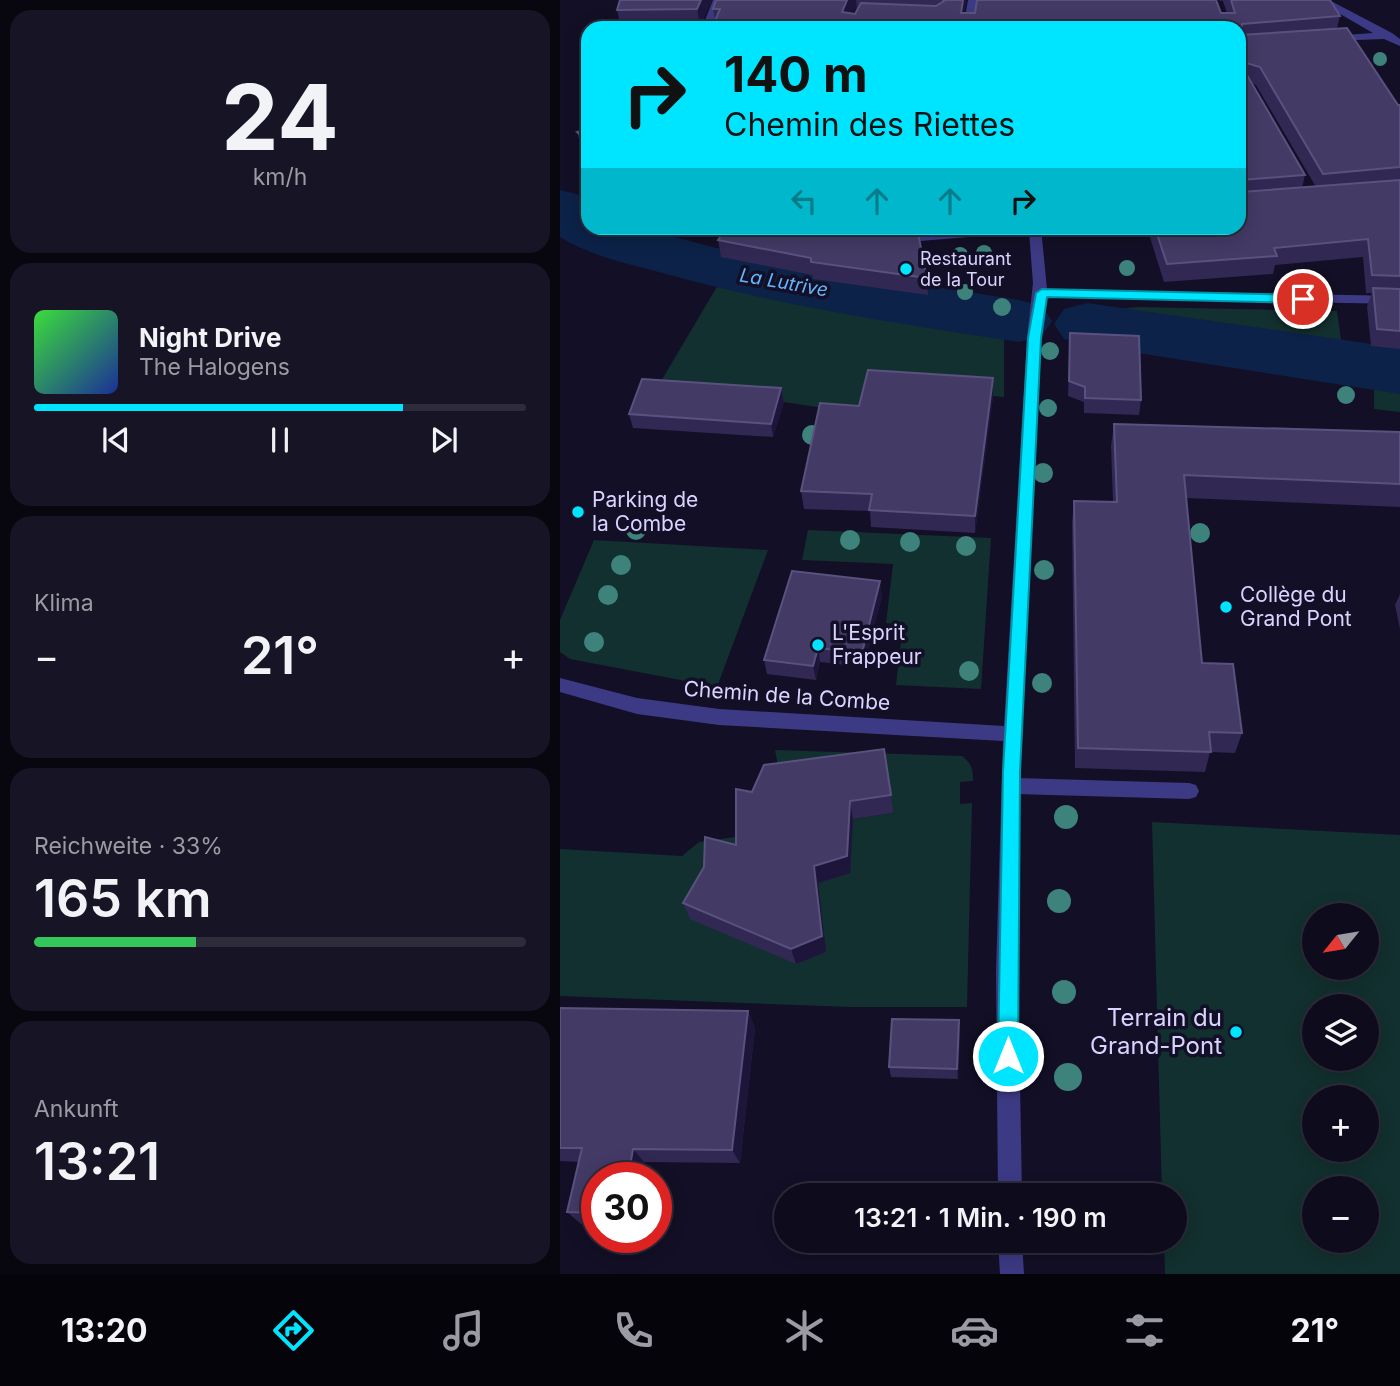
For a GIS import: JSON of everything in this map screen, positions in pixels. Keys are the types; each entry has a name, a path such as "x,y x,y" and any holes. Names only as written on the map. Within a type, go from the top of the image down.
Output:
{"street":[{"path":"710,21 718,0"},
{"path":"965,21 973,0"},
{"path":"1321,0 1400,43"},
{"path":"1320,40 1388,35"},
{"path":"885,240 947,235"},
{"path":"1010,1183 1007,972 1013,734 1034,338 1042,293 1040,252 1036,235"},
{"path":"1042,293 1400,300"},
{"name":"Chemin de la Combe","path":"560,685 637,706 719,717 1013,734"},
{"path":"1012,786 1189,791"},
{"path":"1011,1253 1012,1274"}],"green space":[{"path":"733,281 791,294 1004,325 1004,397 870,387 863,414 784,402 654,393 718,285"},
{"path":"1138,307 1337,311 1343,354 1102,316 1118,309"},
{"path":"1374,378 1400,381 1400,412 1374,409"},
{"path":"808,530 991,538 981,689 896,685 903,625 886,623 893,564 802,560"},
{"path":"594,540 768,550 717,687 570,659 560,652 560,620"},
{"path":"775,750 962,756 968,762 973,781 960,782 960,804 972,803 967,1007 850,1007 560,996 560,849 682,856 699,842 742,836 727,858 826,952 818,883 850,873 853,819 893,813 781,782"},
{"name":"Terrain du Grand-Pont","path":"1152,822 1400,835 1400,1274 1165,1274 1164,1253 1187,1253 1187,1183 1162,1183"}],"building":[{"path":"620,0 701,0 697,9 617,10"},
{"path":"716,0 847,0 842,12 855,14 861,3 936,6 943,0 963,0 961,13 975,13 977,0 1216,0 1221,13 1235,13 1231,0 1330,0 1340,16 1246,24 1246,21 715,21 720,9 713,9"},
{"path":"1347,28 1400,105 1400,167 1323,174 1260,67 1246,63 1246,35"},
{"path":"1246,75 1247,75 1305,175 1246,180"},
{"path":"1400,180 1400,276 1372,275 1368,239 1274,248 1277,256 1167,264 1157,235 1246,235 1246,192"},
{"path":"721,235 918,235 927,278 811,262 811,258 718,240"},
{"path":"1373,288 1400,289 1400,331 1377,329"},
{"path":"1070,333 1139,336 1141,400 1085,398 1085,387 1069,381"},
{"path":"868,370 993,378 975,516 869,510 872,494 801,491 820,403 859,406"},
{"path":"642,379 781,388 771,424 629,414"},
{"path":"1114,424 1400,432 1400,484 1184,475 1202,663 1233,664 1242,733 1209,732 1211,752 1078,748 1074,501 1117,502"},
{"path":"792,571 880,581 862,653 818,648 813,666 764,660"},
{"path":"884,749 891,795 850,801 847,856 814,866 822,936 791,949 683,903 704,867 705,837 736,845 736,789 752,792 764,765"},
{"path":"560,1008 748,1011 732,1150 633,1149 631,1162 581,1162 581,1212 567,1212 582,1148 560,1148"},
{"path":"892,1019 959,1020 957,1069 889,1067"}],"waterway":[{"name":"La Lutrive","path":"560,208 581,224"},
{"name":"La Lutrive","path":"604,235 642,248 757,278 1019,321"},
{"name":"La Lutrive","path":"1087,324 1400,371"}],"place":[{"name":"Restaurant de la Tour","path":"906,269"},
{"name":"Parking de la Combe","path":"578,512"},
{"name":"Collège du Grand Pont","path":"1226,607"},
{"name":"L'Esprit Frappeur","path":"818,645"},
{"name":"Terrain du Grand-Pont","path":"1236,1032"}],"route":[{"path":"1008,1056 1011,772 1034,338 1042,293 1303,299"}]}
